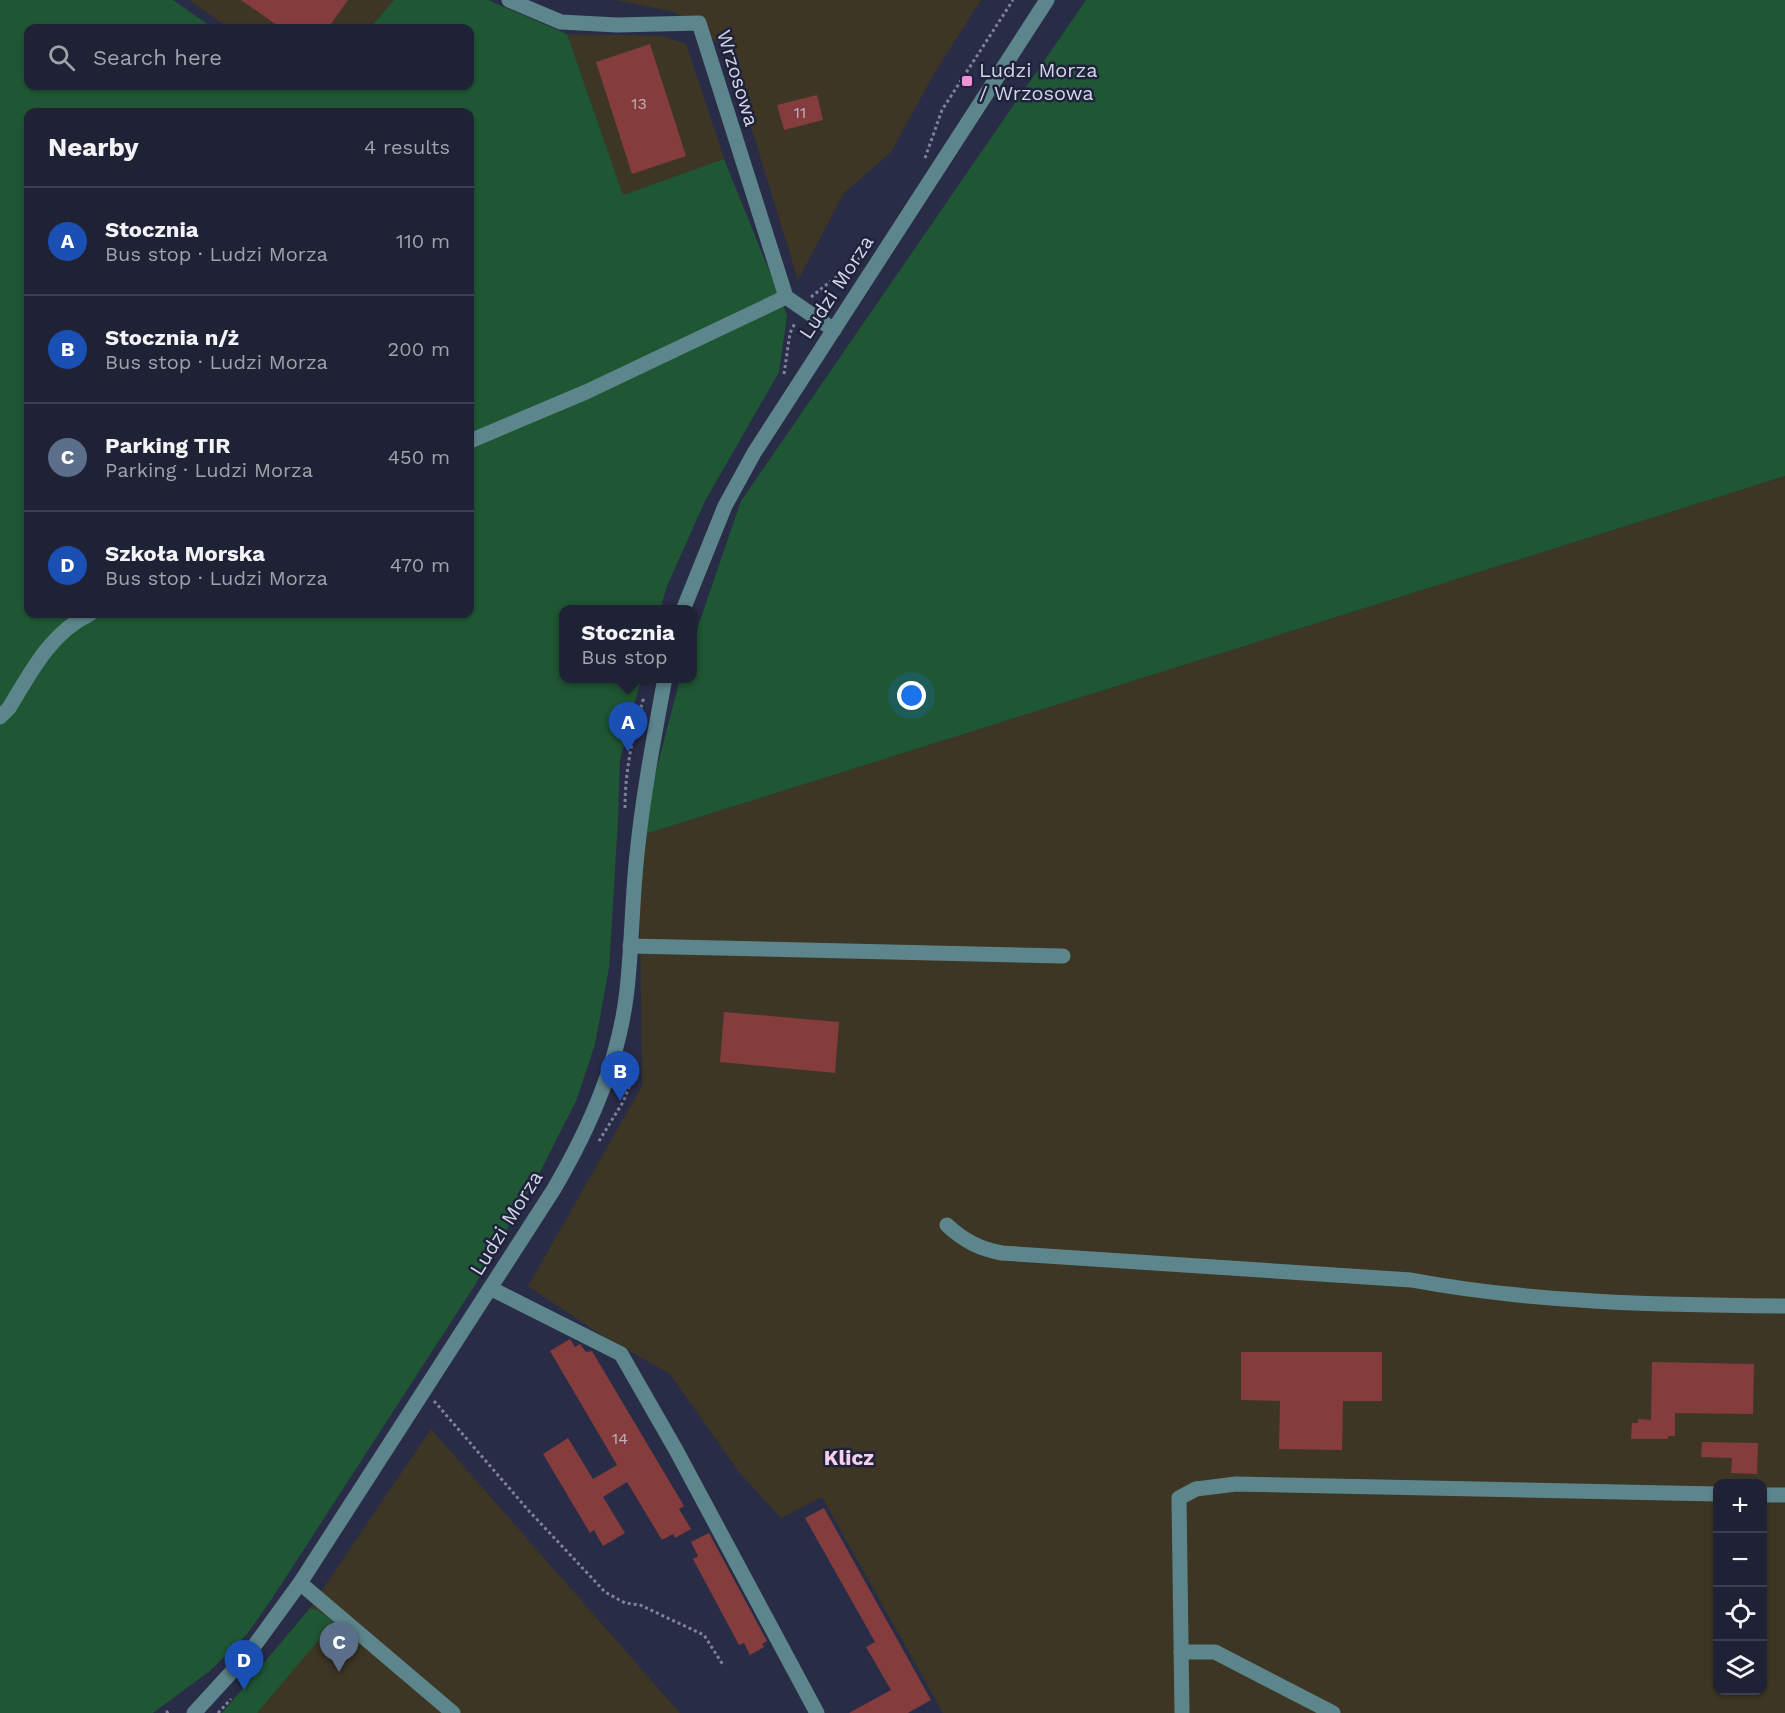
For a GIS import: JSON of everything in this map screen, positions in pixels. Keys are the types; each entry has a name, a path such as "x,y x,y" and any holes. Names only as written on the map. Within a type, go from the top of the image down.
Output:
{"street":[{"name":"Wrzosowa","path":"509,0 561,22 617,26 699,23 786,297"},
{"name":"Ludzi Morza","path":"685,605 725,506 754,453 1047,0"},
{"path":"474,439 586,392 786,297 834,330"},
{"path":"0,717 9,708 51,643 66,627 83,618"},
{"name":"Ludzi Morza","path":"194,1713 249,1653 300,1583 564,1172 587,1129 604,1090 619,1035 627,990 639,836 649,760 664,683"},
{"path":"630,946 1063,956"},
{"path":"947,1225 961,1238 985,1250 1002,1253 1411,1280 1464,1290 1667,1305 1785,1306"},
{"path":"490,1288 621,1354 676,1450 817,1713"},
{"path":"1182,1713 1179,1498 1196,1489 1236,1484 1713,1494"},
{"path":"1767,1495 1785,1495"},
{"path":"300,1583 453,1713"},
{"path":"1181,1652 1215,1652 1333,1713"}],"path":[{"path":"924,161 942,110 1013,0"},
{"path":"782,380 786,370 790,333 815,291 868,252"},
{"path":"625,811 625,782 631,739 646,691"},
{"path":"598,1142 623,1102 632,1080"},
{"path":"424,1391 605,1592 625,1603 640,1605 704,1635 723,1665"}],"shaded area":[{"path":"189,0 394,0 373,24 223,24"},
{"path":"615,0 981,0 935,72 891,152 844,193 798,280 727,49 674,12"},
{"path":"567,34 662,36 686,44 724,159 623,195"},
{"path":"1785,476 1785,1713 943,1713 822,1497 781,1518 739,1472 670,1374 601,1335 528,1286 642,1086 639,836"},
{"path":"431,1429 680,1713 222,1713 297,1627"}],"green space":[{"path":"0,0 173,0 207,24 24,24 24,90 474,90 474,24 373,24 394,0 488,0 567,34 623,195 724,159 787,315 779,372 705,501 667,586 661,605 559,605 559,683 640,683 620,760 609,968 595,1044 576,1101 541,1170 475,1285 273,1597 247,1634 211,1670 153,1713 0,1713"},
{"path":"1086,0 1785,0 1785,476 639,836 679,683 697,683 697,629 741,501"},
{"path":"310,1608 318,1610 334,1622 257,1713 222,1713"}],"building":[{"path":"241,0 348,0 331,24 275,24"},
{"path":"650,44 686,156 632,174 596,62"},
{"path":"817,95 823,120 784,130 777,105"},
{"path":"724,1012 839,1022 835,1073 720,1062"},
{"path":"570,1339 575,1347 580,1344 586,1352 592,1351 684,1506 679,1509 691,1529 675,1538 673,1534 662,1540 627,1482 603,1497 625,1533 603,1546 594,1530 590,1533 543,1454 568,1438 593,1479 617,1465 550,1351"},
{"path":"1241,1352 1382,1352 1382,1401 1343,1401 1342,1450 1279,1449 1280,1401 1241,1400"},
{"path":"1652,1362 1754,1364 1753,1414 1675,1413 1675,1436 1668,1436 1668,1439 1631,1439 1632,1423 1638,1423 1638,1419 1651,1420"},
{"path":"1702,1442 1758,1443 1757,1474 1731,1473 1732,1458 1701,1457"},
{"path":"824,1508 931,1700 908,1713 849,1713 891,1690 866,1647 875,1642 805,1518"},
{"path":"709,1533 767,1641 762,1644 764,1647 750,1655 744,1643 739,1645 693,1559 698,1556 691,1542"}],"place":[{"name":"Ludzi Morza / Wrzosowa","path":"967,81"},
{"name":"Stocznia","path":"628,752"},
{"name":"Stocznia n/ż","path":"620,1101"},
{"name":"Parking TIR","path":"339,1672"},
{"name":"Szkoła Morska","path":"244,1690"}],"district":[{"name":"Klicz","path":"849,1458"}]}
